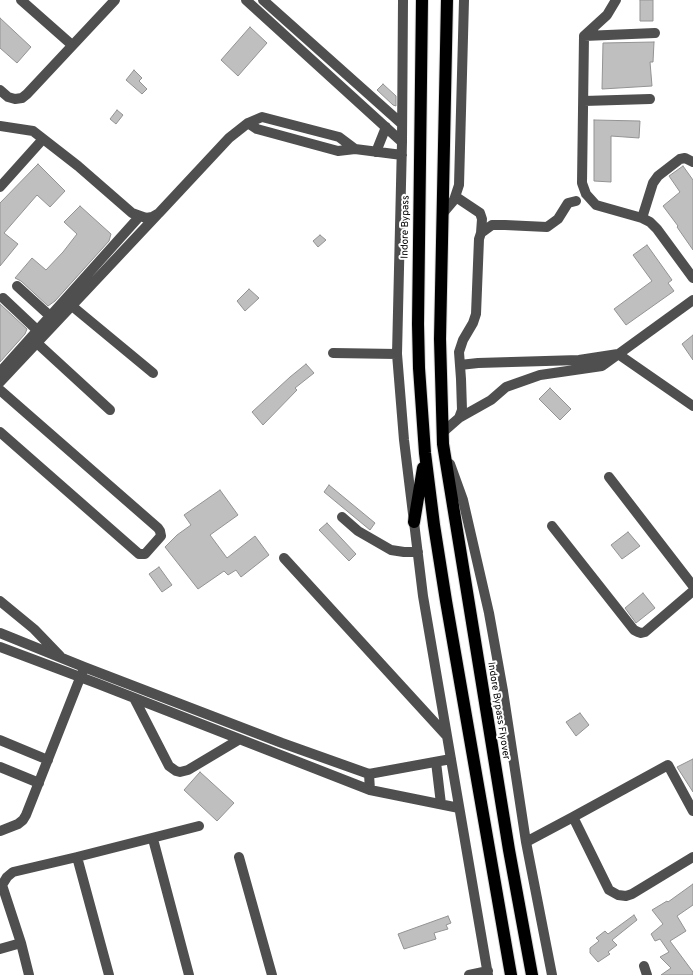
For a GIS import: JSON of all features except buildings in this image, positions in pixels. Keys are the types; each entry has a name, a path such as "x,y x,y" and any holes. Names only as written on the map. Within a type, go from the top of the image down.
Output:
{"highway":[{"name":"Indore Bypass","path":"422,0 418,260 419,368 425,453"},
{"path":"444,450 440,340 447,0"},
{"name":"Indore Bypass Flyover","path":"444,450 504,822 532,975"},
{"path":"414,522 425,453"},
{"path":"425,453 434,525 485,832 511,975"}],"street":[{"path":"21,0 72,45"},
{"path":"0,90 8,97 15,99 22,98 115,0"},
{"path":"246,0 402,142"},
{"path":"262,0 402,124"},
{"path":"402,0 402,155 398,354 404,440 424,604 488,973 469,975"},
{"path":"443,213 456,197 459,185 464,0"},
{"path":"616,0 607,15 584,36 582,183 586,194 596,205 642,218 650,222 657,229 693,278"},
{"path":"584,36 655,33"},
{"path":"584,101 650,99"},
{"path":"0,382 229,138 248,123 262,117 339,137 355,149 402,155"},
{"path":"0,126 33,131 78,166 132,213 139,217 152,217 159,213"},
{"path":"376,152 386,127"},
{"path":"0,187 43,139"},
{"path":"642,218 653,183 658,176 680,159 685,158 693,162"},
{"path":"456,197 480,213 482,219 478,256 476,314 473,323 463,340 459,352 462,400 462,410 459,418"},
{"path":"480,236 492,225 505,224 547,227 558,219 568,203 576,201"},
{"path":"0,372 139,217"},
{"path":"17,286 50,316"},
{"path":"3,298 37,330"},
{"path":"443,432 459,418 491,400 506,387 540,375 602,366 693,300"},
{"path":"72,306 153,373"},
{"path":"37,343 110,410"},
{"path":"333,353 398,354"},
{"path":"460,365 478,363 579,360 618,354 693,406"},
{"path":"0,390 158,528 161,536 145,554 139,554 0,432"},
{"path":"444,450 463,500 489,613 503,690 526,842 552,975"},
{"path":"609,477 693,586"},
{"path":"342,517 358,531 391,550 418,552"},
{"path":"552,526 634,630 638,632 645,632 693,591"},
{"path":"284,558 446,735"},
{"path":"0,601 34,629 49,649"},
{"path":"0,633 49,649 63,658 84,667 282,743 369,774 451,759"},
{"path":"0,647 370,790 459,808"},
{"path":"44,664 49,649"},
{"path":"0,831 18,824 23,820 81,678 84,667"},
{"path":"134,698 169,766 176,771 180,772 188,770 240,739"},
{"path":"0,740 48,760"},
{"path":"436,762 441,804"},
{"path":"526,842 668,765 693,811"},
{"path":"0,767 39,783"},
{"path":"369,774 370,790"},
{"path":"574,817 609,890 612,893 626,896 632,894 693,857"},
{"path":"29,975 21,943 2,885 13,872 153,839 199,826"},
{"path":"153,839 189,975"},
{"path":"77,857 109,975"},
{"path":"239,857 272,975"},
{"path":"0,949 21,943"}]}
